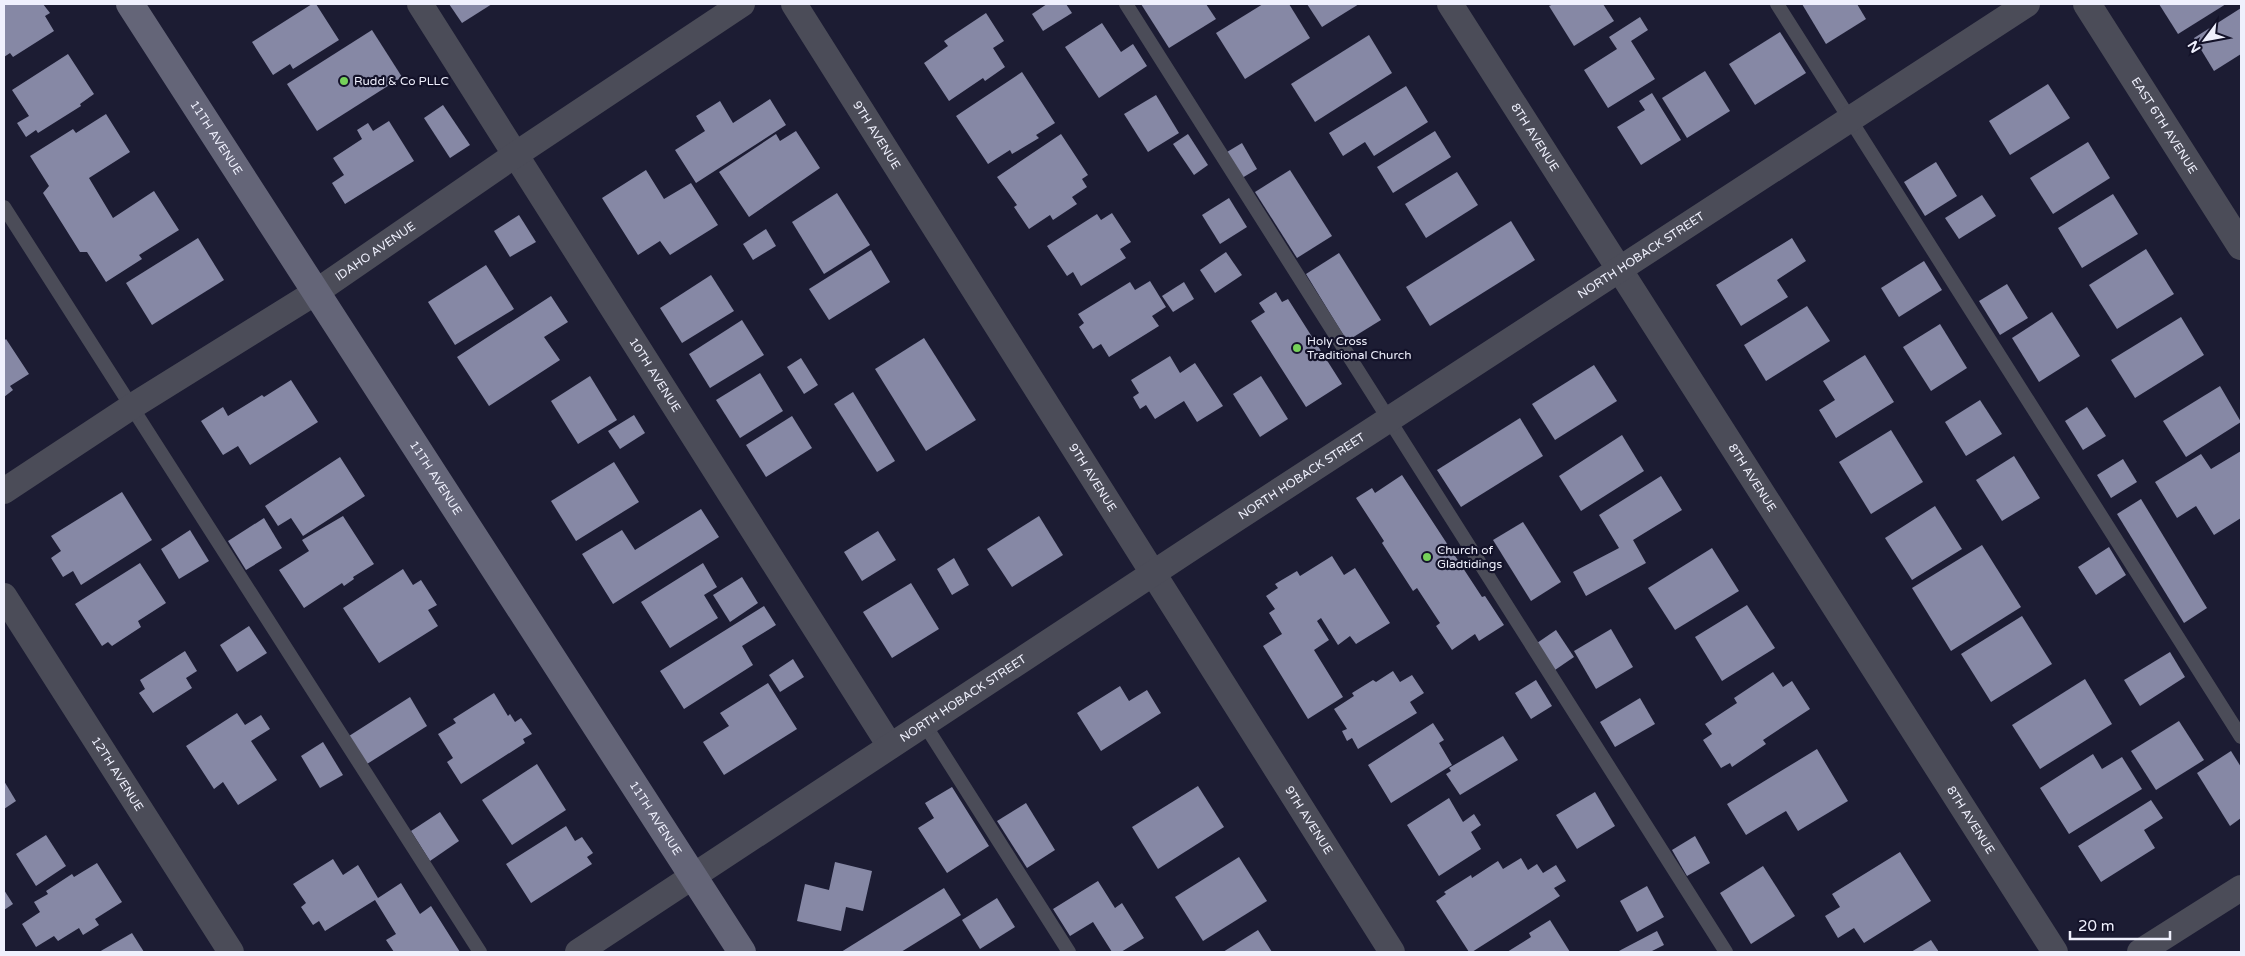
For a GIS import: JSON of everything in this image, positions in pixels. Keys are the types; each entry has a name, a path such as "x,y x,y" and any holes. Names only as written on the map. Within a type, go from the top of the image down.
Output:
{"main road":[{"name":"11TH AVENUE","path":"130,4 742,952"}],"street":[{"name":"10TH AVENUE","path":"420,4 890,746"},
{"name":"IDAHO AVENUE","path":"4,490 130,407 316,292 515,154 742,4"},
{"name":"9TH AVENUE","path":"794,4 1392,952"},
{"name":"8TH AVENUE","path":"1450,4 2055,952"},
{"name":"NORTH HOBACK STREET","path":"578,952 1620,268 2027,4"},
{"name":"EAST 6TH AVENUE","path":"2087,4 2241,246"},
{"name":"12TH AVENUE","path":"4,596 231,952"},
{"path":"2140,952 2241,888"}],"lane":[{"path":"1126,4 1726,952"},
{"path":"1777,4 2241,737"},
{"path":"4,207 130,407 480,952"},
{"path":"925,725 1069,952"}],"building":[{"path":"4,4 43,4 50,13 45,16 54,31 13,57 10,53 4,57"},
{"path":"312,4 316,4 339,40 293,69 290,64 273,75 252,42"},
{"path":"449,4 492,4 462,23"},
{"path":"1047,4 1066,4 1072,13 1043,31 1032,14"},
{"path":"1141,4 1206,4 1216,19 1169,48"},
{"path":"1263,4 1289,4 1310,38 1245,79 1216,33"},
{"path":"1307,4 1359,4 1322,27"},
{"path":"1554,4 1603,4 1614,21 1574,46 1549,6"},
{"path":"1802,4 1857,4 1866,19 1826,44"},
{"path":"2159,4 2226,4 2178,34"},
{"path":"2241,8 2241,54 2214,71 2194,38"},
{"path":"986,13 1004,41 993,48 1005,67 985,81 983,78 949,101 924,63 948,46 944,41"},
{"path":"1640,17 1648,30 1631,41 1655,79 1608,108 1584,70 1617,49 1609,37"},
{"path":"1102,23 1121,52 1133,44 1147,66 1099,98 1065,47"},
{"name":"Rudd & Co PLLC","path":"372,30 402,77 317,131 287,84"},
{"path":"1780,32 1806,73 1755,105 1729,64"},
{"path":"1369,35 1392,73 1315,122 1291,84"},
{"path":"68,54 94,94 80,104 81,106 38,133 36,130 26,137 17,123 29,116 12,90"},
{"path":"1705,71 1730,111 1687,138 1662,98"},
{"path":"1022,72 1055,123 1036,135 1039,138 1012,154 1010,150 988,164 956,116"},
{"path":"2048,84 2070,118 2010,155 1989,121"},
{"path":"1406,86 1428,122 1374,156 1365,142 1343,156 1329,133"},
{"path":"1652,93 1681,140 1641,165 1617,127 1645,110 1639,101"},
{"path":"1156,95 1179,133 1148,152 1124,114"},
{"path":"770,99 786,125 696,183 675,150 705,131 696,116 720,101 733,123"},
{"path":"443,105 470,145 450,158 424,118"},
{"path":"106,114 130,152 89,178 113,218 154,191 179,230 139,255 142,259 106,282 87,252 80,252 43,193 49,186 30,156 73,129 76,133"},
{"path":"389,121 414,161 345,204 332,183 344,175 333,158 362,139 357,130 368,123 373,131"},
{"path":"796,131 820,168 749,217 719,172 776,134 780,141"},
{"path":"1435,131 1451,157 1393,193 1377,167"},
{"path":"1061,134 1088,175 1082,179 1087,187 1072,197 1077,204 1053,220 1050,215 1029,229 1014,207 1017,205 997,177"},
{"path":"1188,134 1208,165 1194,175 1173,144"},
{"path":"2088,142 2110,178 2053,214 2030,178"},
{"path":"1242,143 1257,169 1242,178 1227,152"},
{"path":"1936,162 1957,196 1925,216 1904,182"},
{"path":"646,170 664,199 691,183 718,225 670,255 660,241 638,255 602,198"},
{"path":"1290,170 1332,236 1297,258 1255,192"},
{"path":"1457,172 1478,205 1426,238 1405,204"},
{"path":"837,193 870,245 824,274 792,222"},
{"path":"2113,194 2138,234 2082,268 2058,228"},
{"path":"1982,195 1996,216 1959,239 1945,218"},
{"path":"1229,198 1247,227 1220,244 1202,215"},
{"path":"1112,213 1131,242 1120,249 1126,258 1081,286 1073,272 1067,276 1047,246 1097,214 1101,220"},
{"path":"519,215 536,242 510,257 494,231"},
{"path":"1511,221 1535,260 1430,326 1406,287"},
{"path":"766,229 776,246 753,260 743,244"},
{"path":"198,238 224,280 152,325 126,283"},
{"path":"1792,238 1806,261 1777,280 1788,297 1741,326 1716,285"},
{"path":"2146,249 2174,294 2117,329 2089,285"},
{"path":"871,250 890,282 829,320 809,289"},
{"path":"1226,252 1242,275 1215,293 1200,270"},
{"path":"1339,253 1381,320 1347,341 1306,274"},
{"path":"1924,261 1942,290 1899,317 1881,288"},
{"path":"486,265 514,309 455,345 428,302"},
{"path":"711,275 734,311 682,343 660,308"},
{"path":"1150,281 1166,307 1152,316 1159,326 1109,357 1101,344 1093,349 1079,327 1084,323 1078,314 1130,282 1135,290"},
{"path":"1184,282 1194,299 1173,312 1162,296"},
{"path":"2007,284 2028,318 2000,335 1979,301"},
{"path":"1276,292 1282,302 1288,299 1342,384 1306,407 1251,321 1265,312 1259,303"},
{"path":"551,296 568,322 544,337 560,360 489,406 457,357"},
{"path":"1807,306 1830,341 1766,381 1744,345"},
{"path":"2052,312 2080,356 2039,382 2012,338"},
{"path":"2181,317 2204,355 2135,398 2111,360"},
{"path":"742,320 764,355 710,388 689,354"},
{"path":"1940,324 1967,368 1931,391 1903,347"},
{"path":"924,338 976,420 926,451 875,369"},
{"path":"6,339 29,374 10,386 13,390 4,397 4,341"},
{"path":"1865,355 1894,402 1836,438 1819,410 1835,400 1823,381"},
{"path":"1170,356 1180,373 1195,363 1223,406 1197,422 1184,401 1155,419 1146,405 1140,409 1133,397 1139,393 1131,380"},
{"path":"801,358 818,385 804,394 787,367"},
{"path":"1594,365 1617,401 1555,440 1532,404"},
{"path":"760,373 783,411 740,438 716,400"},
{"path":"590,376 617,420 578,444 551,401"},
{"path":"1261,376 1288,419 1260,437 1233,394"},
{"path":"291,380 318,422 250,465 238,446 223,455 201,421 223,407 228,416"},
{"path":"2220,386 2241,422 2186,457 2163,421"},
{"path":"853,392 895,461 877,472 834,404"},
{"path":"1980,400 2002,434 1966,456 1945,422"},
{"path":"2087,407 2106,436 2083,450 2065,421"},
{"path":"634,415 645,433 620,449 608,431"},
{"path":"792,416 812,448 766,477 746,445"},
{"path":"1520,418 1543,456 1461,507 1437,470"},
{"path":"1891,430 1923,482 1871,514 1839,462"},
{"path":"1622,435 1644,471 1581,511 1559,476"},
{"path":"2241,451 2241,518 2214,535 2196,506 2177,518 2155,482 2201,454 2211,469"},
{"path":"2014,456 2040,498 2002,521 1976,480"},
{"path":"340,457 365,496 303,536 291,518 278,526 265,506"},
{"path":"2123,459 2137,482 2111,498 2097,475"},
{"path":"614,462 639,502 576,541 551,501"},
{"path":"1402,475 1482,597 1485,596 1504,625 1479,641 1475,634 1452,650 1436,626 1440,623 1417,588 1413,591 1356,498 1372,488 1375,493"},
{"path":"1661,476 1682,510 1633,540 1646,563 1586,596 1573,572 1619,548 1599,515"},
{"path":"122,492 152,540 81,585 73,571 63,577 51,558 61,551 51,536"},
{"path":"2141,499 2207,608 2184,623 2117,514"},
{"path":"1935,506 1962,549 1912,580 1885,538"},
{"path":"701,509 719,537 613,604 582,554 622,530 635,550"},
{"path":"343,516 374,564 353,577 354,579 344,586 342,583 304,608 279,570 309,551 302,540"},
{"path":"1039,516 1063,555 1012,587 987,549"},
{"path":"264,518 282,548 246,570 228,541"},
{"path":"1523,522 1561,582 1531,601 1493,540"},
{"path":"190,530 209,561 179,579 161,549"},
{"path":"878,531 896,560 862,581 844,552"},
{"path":"1982,545 2021,607 1951,651 1912,588"},
{"path":"2109,547 2126,575 2096,595 2078,567"},
{"path":"1712,548 1739,591 1675,630 1648,588"},
{"path":"1332,556 1344,575 1355,568 1390,623 1356,644 1350,636 1338,645 1321,618 1317,621 1329,640 1314,650 1343,697 1308,719 1263,646 1282,634 1269,613 1275,609 1266,596 1278,588 1275,584 1297,571 1300,576"},
{"path":"954,558 969,585 952,595 937,569"},
{"path":"140,563 166,603 138,621 141,627 112,646 108,642 102,646 75,604"},
{"path":"703,563 717,587 704,595 718,618 670,648 641,602"},
{"path":"403,569 413,585 421,580 437,605 428,610 438,626 379,663 343,608"},
{"path":"742,577 758,603 730,622 713,595"},
{"path":"911,583 939,629 892,658 863,612"},
{"path":"1747,605 1775,648 1722,681 1695,637"},
{"path":"764,606 776,625 742,646 753,665 684,709 660,671"},
{"path":"2022,616 2052,664 1991,702 1961,654"},
{"path":"249,626 267,653 237,672 220,645"},
{"path":"1611,629 1633,667 1596,689 1574,651"},
{"path":"1556,630 1574,657 1555,670 1537,643"},
{"path":"185,651 197,671 186,678 192,688 153,713 139,693 145,689 140,680"},
{"path":"2170,652 2185,677 2140,706 2124,680"},
{"path":"793,659 804,677 780,692 769,675"},
{"path":"1393,671 1400,682 1412,675 1424,693 1410,702 1417,713 1358,749 1352,738 1347,741 1342,731 1347,729 1334,709 1354,696 1352,693 1373,680 1376,682"},
{"path":"1773,672 1783,687 1792,681 1810,709 1763,740 1766,744 1732,767 1730,763 1721,768 1703,740 1712,734 1705,724 1737,703 1734,698"},
{"path":"2085,679 2112,724 2040,769 2012,725"},
{"path":"1536,680 1552,706 1531,719 1515,693"},
{"path":"768,683 797,729 724,775 703,742 729,726 720,713"},
{"path":"1120,686 1129,701 1147,690 1161,713 1101,751 1077,713"},
{"path":"494,693 508,716 510,714 515,722 521,718 532,734 523,739 525,743 461,784 447,762 453,758 438,734 456,723 453,719"},
{"path":"410,697 427,726 367,764 349,736"},
{"path":"1640,698 1655,724 1615,747 1600,722"},
{"path":"237,713 245,725 261,715 270,729 251,741 277,780 238,805 223,782 214,789 186,746"},
{"path":"2179,721 2204,760 2156,790 2131,751"},
{"path":"1433,723 1444,740 1439,743 1452,765 1391,803 1368,765"},
{"path":"1503,736 1518,760 1460,795 1446,774 1451,771 1449,768"},
{"path":"323,742 343,775 320,788 301,756"},
{"path":"1817,749 1848,801 1798,831 1786,811 1746,835 1727,804"},
{"path":"2231,751 2241,767 2241,818 2230,826 2197,773"},
{"path":"2093,754 2102,769 2122,757 2142,789 2069,834 2040,788"},
{"path":"537,764 566,810 512,845 482,800"},
{"path":"4,781 16,801 4,809"},
{"path":"1198,786 1224,827 1158,869 1132,827"},
{"path":"952,787 989,846 947,873 918,828 934,818 925,803"},
{"path":"1595,792 1615,826 1577,849 1556,815"},
{"path":"1449,798 1463,822 1474,814 1481,825 1471,832 1481,849 1439,876 1407,825"},
{"path":"2151,800 2163,818 2144,830 2155,848 2101,882 2078,846"},
{"path":"1026,803 1055,850 1027,868 997,821"},
{"path":"440,812 459,841 430,861 411,831"},
{"path":"566,826 575,841 582,837 593,853 587,857 592,864 531,903 506,864"},
{"path":"46,835 66,866 36,886 16,854"},
{"path":"1695,836 1710,863 1687,876 1672,850"},
{"path":"1900,852 1931,901 1864,943 1854,928 1838,938 1825,916 1840,907 1832,894"},
{"path":"1239,857 1267,901 1203,941 1175,897"},
{"path":"1521,858 1528,870 1537,864 1543,873 1556,865 1566,881 1554,888 1560,896 1472,952 1469,952 1436,901 1446,894 1444,892 1471,875 1472,878 1498,861 1503,869"},
{"path":"333,859 343,875 358,865 378,898 401,883 420,914 431,906 460,952 394,952 386,940 396,934 375,900 325,931 319,921 313,925 301,907 306,903 293,884"},
{"path":"835,862 872,871 863,911 846,907 841,931 797,921 805,884 829,890"},
{"path":"97,863 122,902 95,919 99,925 83,935 79,928 58,941 54,936 36,947 22,924 40,912 34,902 48,894 46,891 72,874 74,877"},
{"path":"1763,866 1795,916 1751,944 1720,893"},
{"path":"1098,881 1115,908 1122,903 1144,938 1121,952 1112,952 1093,922 1070,936 1053,909"},
{"path":"1647,886 1664,917 1637,932 1620,901"},
{"path":"944,888 961,915 901,952 841,952"},
{"path":"4,890 13,904 4,910"},
{"path":"997,898 1015,927 980,949 962,920"},
{"path":"1550,920 1570,952 1507,952 1531,937 1529,933"},
{"path":"1258,930 1272,952 1223,952"},
{"path":"1657,931 1664,945 1650,952 1617,952"},
{"path":"132,933 144,952 99,952"},
{"path":"1931,940 1939,952 1911,952"}],"place":[{"name":"Rudd & Co PLLC","path":"344,81"},
{"name":"Holy Cross Traditional Church","path":"1297,348"},
{"name":"Church of Gladtidings","path":"1427,557"}]}
